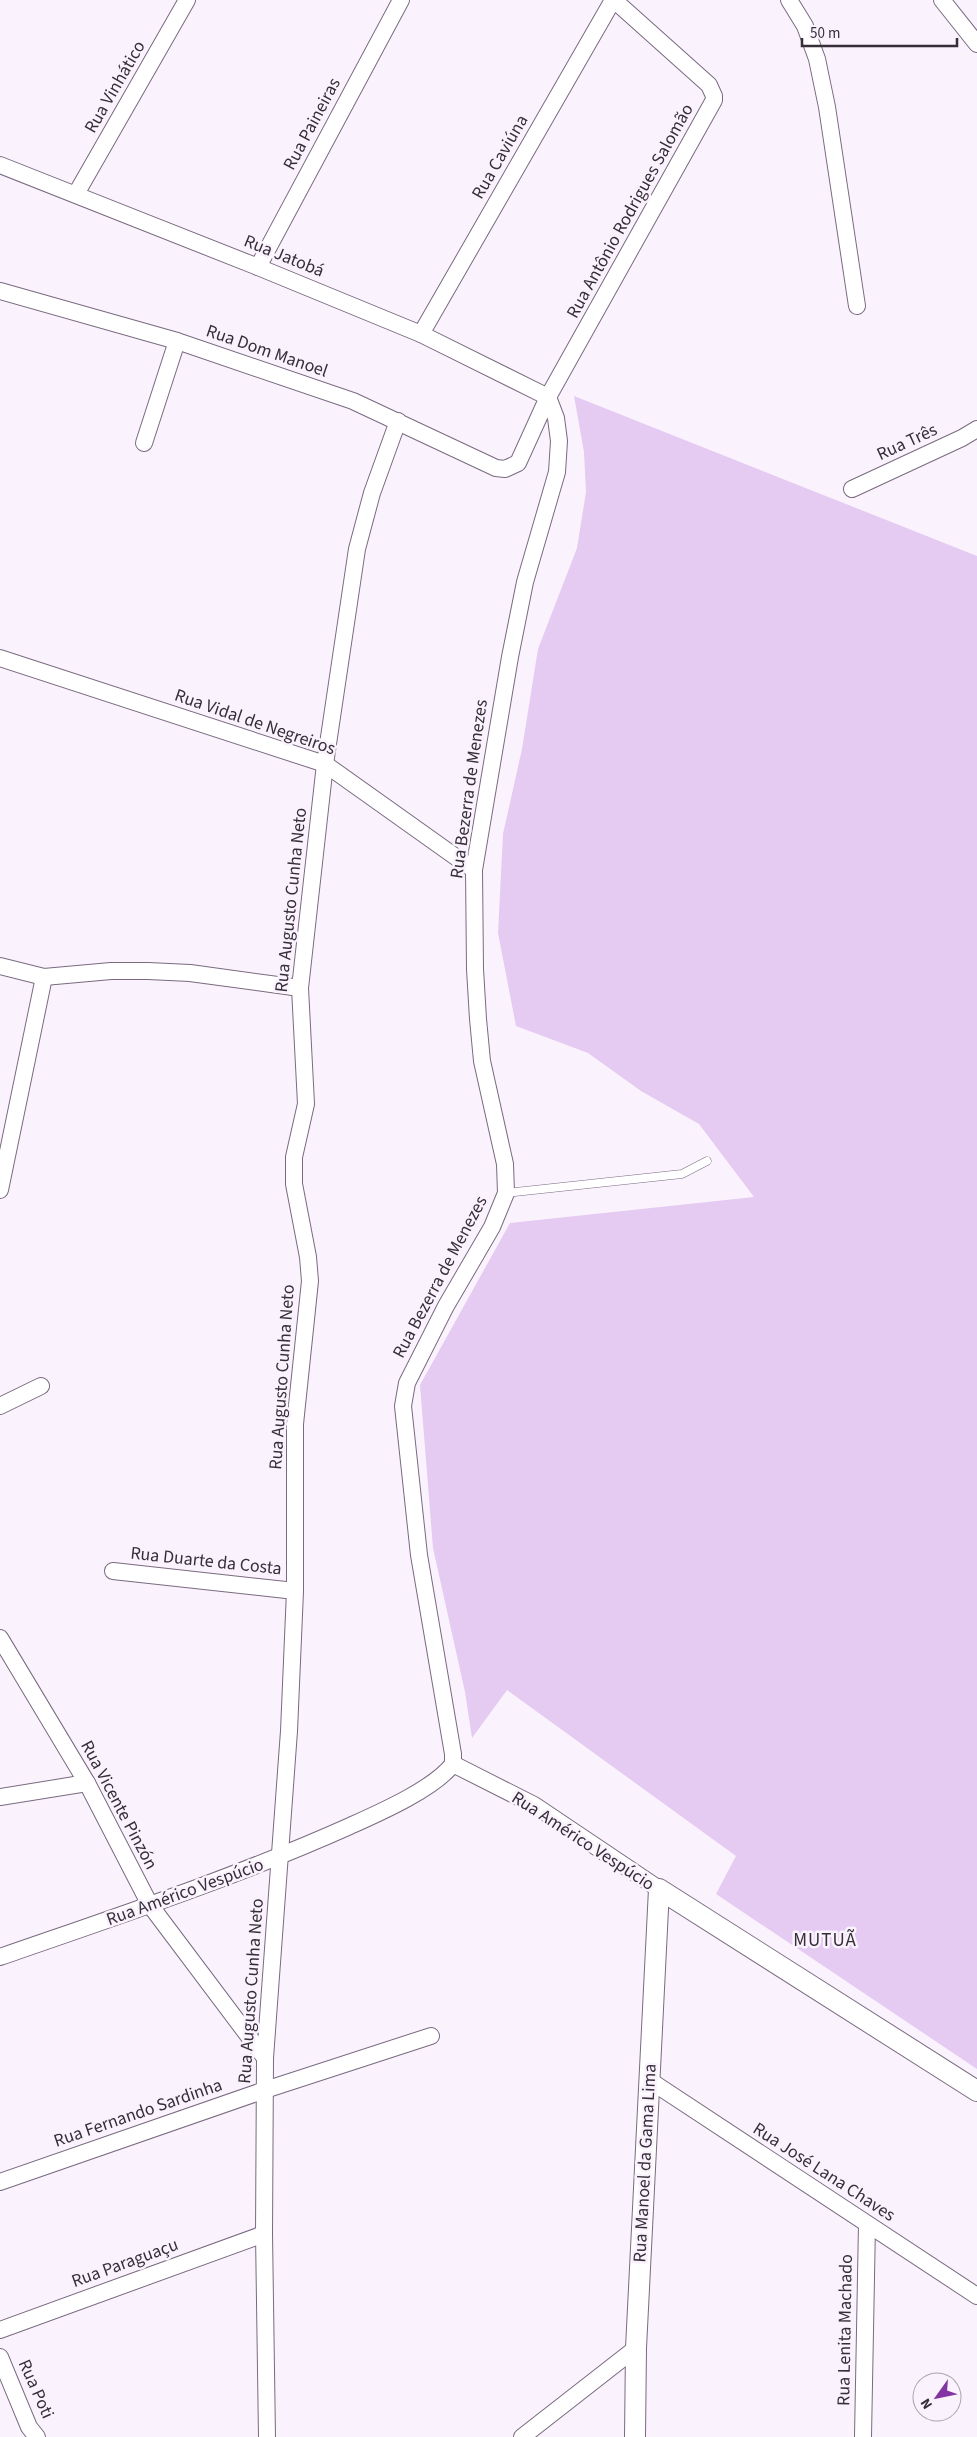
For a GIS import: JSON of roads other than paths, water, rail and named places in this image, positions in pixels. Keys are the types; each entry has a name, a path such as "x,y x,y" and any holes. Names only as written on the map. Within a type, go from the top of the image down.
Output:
{"street":[{"name":"Rua Vinhático","path":"76,194 188,0"},
{"name":"Rua Paineiras","path":"258,267 401,0"},
{"name":"Rua Caviúna","path":"421,334 614,0"},
{"name":"Rua Antônio Rodrigues Salomão","path":"512,467 521,458 548,396 714,100 709,85 614,0"},
{"path":"789,0 805,26 817,59 827,107 857,306"},
{"path":"942,0 977,44"},
{"name":"Rua Jatobá","path":"0,165 421,334 548,396"},
{"name":"Rua Dom Manoel","path":"0,291 177,341 353,401 496,468 512,467"},
{"path":"144,443 177,341"},
{"name":"Rua Bezerra de Menezes","path":"453,1764 453,1754 419,1555 403,1406 407,1383 446,1306 492,1227 506,1192 506,1171 482,1061 474,969 474,870 510,657 525,582 557,472 559,441 556,418 548,396"},
{"name":"Rua Augusto Cunha Neto","path":"267,2437 264,2234 265,2058 289,1731 294,1591 296,1424 310,1281 308,1257 294,1184 294,1157 306,1104 300,988 325,764 357,549 372,493 398,421"},
{"name":"Rua Três","path":"852,489 962,438 977,429"},
{"name":"Rua Vidal de Negreiros","path":"0,658 325,764 474,870"},
{"path":"0,966 44,977 111,971 148,971 190,973 300,988"},
{"path":"0,1188 44,977"},
{"path":"0,1406 40,1386"},
{"name":"Rua Duarte da Costa","path":"113,1571 294,1591"},
{"name":"Rua Vicente Pinzón","path":"0,1638 87,1783 150,1905 265,2058"},
{"name":"Rua Américo Vespúcio","path":"0,1957 280,1858 385,1811 445,1774 453,1764 534,1805 659,1889 977,2091"},
{"path":"0,1797 87,1783"},
{"name":"Rua Manoel da Gama Lima","path":"635,2437 636,2348 659,1889"},
{"name":"Rua Fernando Sardinha","path":"0,2182 265,2090 431,2036"},
{"name":"Rua José Lana Chaves","path":"649,2080 977,2296"},
{"name":"Rua Lenita Machado","path":"863,2437 867,2224"},
{"name":"Rua Paraguaçu","path":"0,2330 264,2234"},
{"path":"522,2437 636,2348"},
{"name":"Rua Poti","path":"0,2357 29,2427 38,2437"}],"lane":[{"path":"506,1192 682,1174 707,1162"}],"district":[{"name":"MUTUÃ","path":"825,1940"}]}
